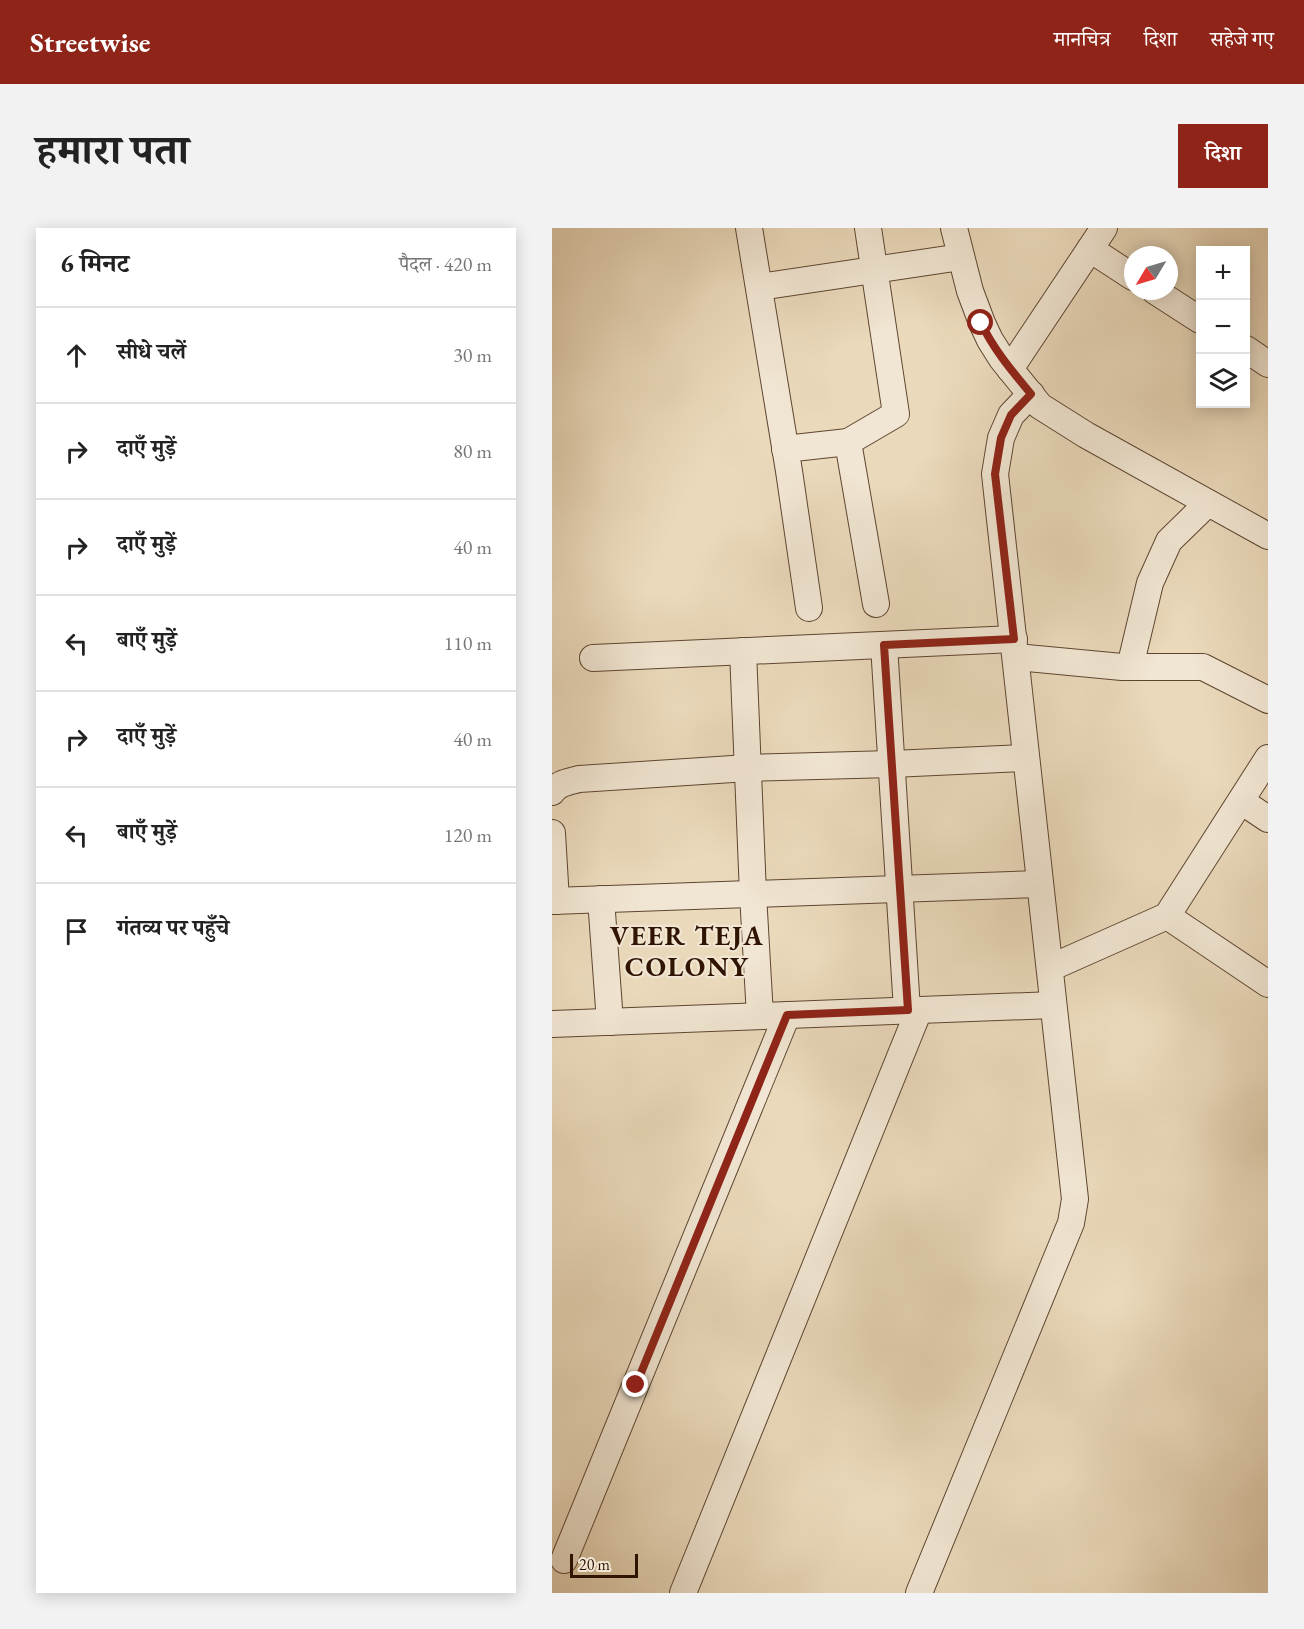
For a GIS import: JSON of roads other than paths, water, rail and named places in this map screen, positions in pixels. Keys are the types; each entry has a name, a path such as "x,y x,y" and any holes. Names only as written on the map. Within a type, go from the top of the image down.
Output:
{"street":[{"path":"749,228 809,608"},
{"path":"785,449 848,442 896,414 868,228"},
{"path":"954,228 981,323 990,340 1040,406 1086,435 1268,536"},
{"path":"1011,369 1104,228"},
{"path":"1090,249 1124,271"},
{"path":"759,287 961,257"},
{"path":"1169,300 1196,317"},
{"path":"1250,352 1268,364"},
{"path":"919,1593 1071,1223 1075,1199 995,474 1001,438 1011,415 1031,394"},
{"path":"848,442 876,604"},
{"path":"1130,667 1150,583 1169,541 1208,503"},
{"path":"683,1593 913,1010 900,889 884,645"},
{"path":"593,658 884,645 1015,648 1130,667 1203,668 1268,700"},
{"path":"743,651 760,1016"},
{"path":"552,792 562,783 579,779 748,768 1026,758"},
{"path":"1050,968 1167,916 1268,758"},
{"path":"1241,801 1268,819"},
{"path":"552,833 554,901 1040,884"},
{"path":"601,899 610,1022"},
{"path":"1167,916 1268,984"},
{"path":"552,1024 1053,1005"},
{"path":"564,1560 787,1015"}],"district":[{"name":"VEER TEJA COLONY","path":"687,950"}]}
